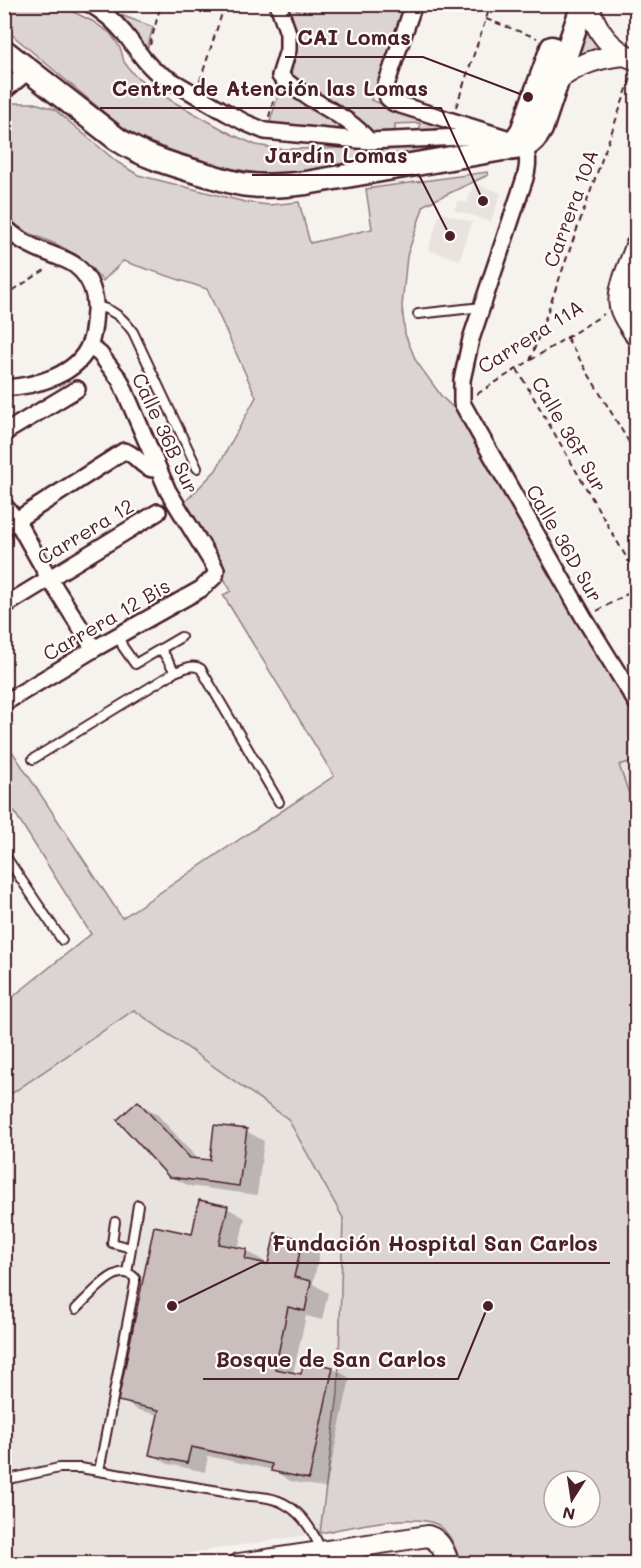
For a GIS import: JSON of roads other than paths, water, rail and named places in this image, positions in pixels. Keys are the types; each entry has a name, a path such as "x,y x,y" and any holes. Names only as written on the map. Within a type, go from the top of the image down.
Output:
{"main road":[{"path":"510,143 522,131 527,120 567,4"},
{"path":"4,51 135,151 166,163 234,183 282,186 534,140 541,129 583,4"}],"street":[{"path":"90,4 119,27 145,62 155,71 246,123 265,131 369,141 510,143"},
{"path":"278,4 288,33 288,50 280,76 301,93 357,127 369,141"},
{"path":"414,4 385,88 388,98 394,103 452,121 510,143 528,156 528,169 482,308"},
{"path":"589,4 591,14 605,39 631,63"},
{"path":"557,80 595,59 611,56 631,63"},
{"path":"4,91 28,70"},
{"path":"4,226 22,240 77,267 86,276 95,297 93,334 89,346 79,360 58,376 24,387 4,388"},
{"path":"636,246 621,288 619,305 636,336"},
{"name":"Calle 36D Sur","path":"482,308 465,364 461,392 462,403 584,618 636,702"},
{"name":"Calle 36B Sur","path":"89,346 100,354 120,380 174,503 213,564"},
{"path":"4,433 77,389"},
{"path":"11,525 124,451 128,451 146,467 152,470 158,469"},
{"path":"4,505 11,525 50,578 94,649"},
{"name":"Carrera 12","path":"4,606 158,512"},
{"name":"Carrera 12 Bis","path":"4,703 201,589 216,576 213,564"},
{"path":"239,1563 356,1555 422,1536 433,1537 440,1544 449,1563"}],"lane":[{"path":"95,306 109,309 117,314 133,332 197,468"},
{"path":"418,314 482,308"},
{"path":"118,636 135,664 182,637"},
{"path":"161,649 176,672"},
{"path":"33,759 176,672 197,666 201,669 279,802"},
{"path":"4,854 62,940"},
{"path":"127,1273 138,1205"},
{"path":"115,1222 112,1243 131,1248"},
{"path":"76,1309 112,1276 127,1273 135,1278 99,1471"},
{"path":"4,1480 59,1468 80,1468 270,1498 284,1503 298,1513 314,1534 324,1557"}],"place":[{"name":"CAI Lomas","path":"528,97"},
{"name":"Centro de Atención las Lomas","path":"483,201"},
{"name":"Jardín Lomas","path":"450,236"},
{"name":"Fundación Hospital San Carlos","path":"172,1306"},
{"name":"Bosque de San Carlos","path":"488,1306"}]}
